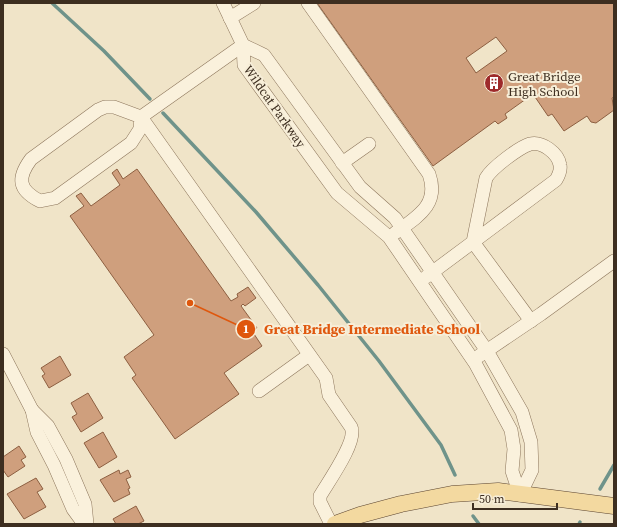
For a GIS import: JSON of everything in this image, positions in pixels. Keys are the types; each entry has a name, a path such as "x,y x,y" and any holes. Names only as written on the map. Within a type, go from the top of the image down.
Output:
{"main road":[{"path":"336,524 360,514 452,494 498,491 614,506"}],"street":[{"path":"141,117 243,45 223,3"},
{"path":"230,18 254,3"},
{"path":"308,3 429,174 433,191 430,200 417,217 389,237"},
{"name":"Wildcat Parkway","path":"243,45 264,55 360,187 395,218 487,351 522,412 531,442 532,470 520,495 512,471 514,449 511,430 472,359 389,237 337,193 244,65 243,45"},
{"path":"141,117 140,129 131,143 55,198 40,201 25,190 20,181 24,169 31,159 98,110 114,107 141,117 326,378 329,395 354,432 351,443 320,496 320,502 330,524"},
{"path":"342,163 369,144"},
{"path":"419,282 432,272 473,242 556,180 560,166 552,150 543,145 530,144 490,171 486,178 473,242 531,321"},
{"path":"472,359 487,351 531,321 614,261"},
{"path":"3,354 32,410 37,432 60,462 85,504 87,524"},
{"path":"259,391 309,355"},
{"path":"506,420 522,412"},
{"path":"60,462 73,509 84,524"}],"building":[{"name":"Great Bridge High School","path":"317,3 614,3 614,97 612,98 614,110 596,123 591,122 587,116 564,131 552,114 548,116 533,94 505,114 507,118 498,124 495,121 433,166","holes":["496,37 507,51 476,73 466,58"]},
{"path":"117,169 123,179 137,169 231,301 238,297 237,294 248,287 256,298 245,306 243,304 241,306 257,328 252,331 262,346 224,373 239,394 175,439 132,378 136,375 124,357 154,335 70,216 84,206 76,196 81,193 91,206 120,185 112,173"},
{"path":"60,356 71,375 49,388 42,376 45,374 41,368"},
{"path":"88,393 103,418 81,432 72,417 77,414 71,403"},
{"path":"103,432 117,457 99,468 84,443"},
{"path":"19,446 26,457 21,460 25,466 8,477 3,470 3,457"},
{"path":"119,470 120,474 128,470 131,477 126,479 130,488 128,489 130,494 114,502 100,480"},
{"path":"36,478 43,489 37,492 46,507 24,519 7,494"},
{"path":"136,506 144,521 138,524 116,524 113,519"}],"waterway":[{"path":"52,3 104,51 150,99"},
{"path":"163,113 256,212 318,285 379,361 441,445 455,475"},
{"path":"600,489 614,465"},
{"path":"473,516 479,524"}],"place":[{"name":"Great Bridge High School","path":"494,83"},
{"name":"Great Bridge Intermediate School","path":"190,303"}]}
